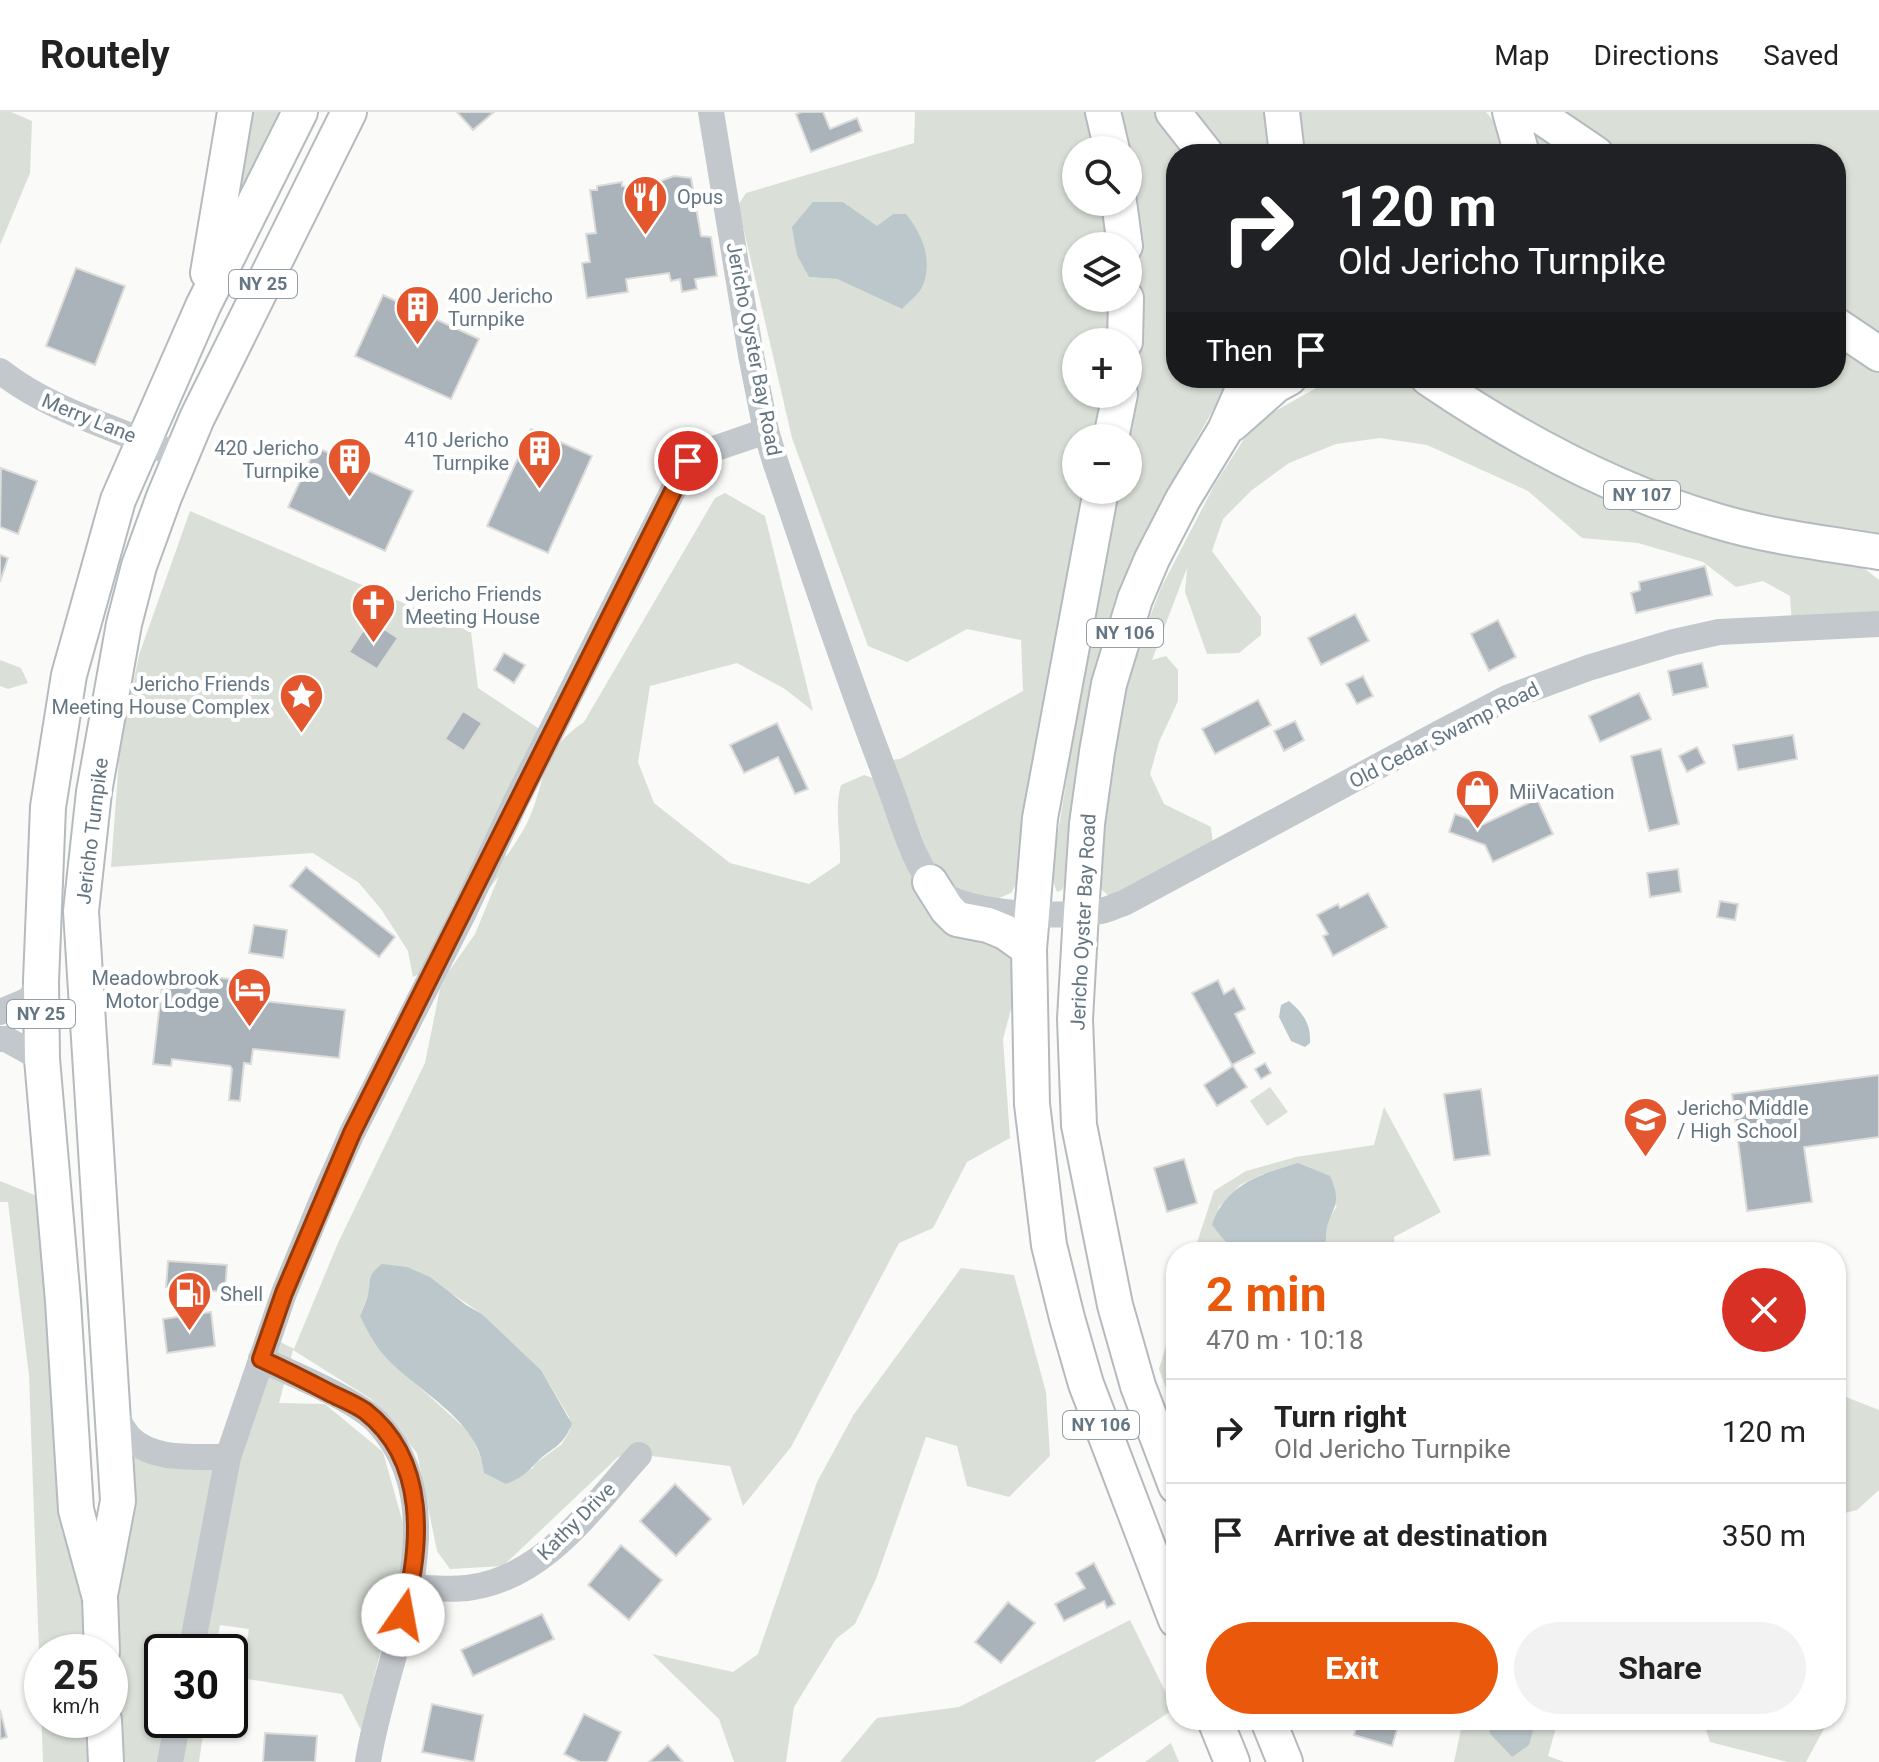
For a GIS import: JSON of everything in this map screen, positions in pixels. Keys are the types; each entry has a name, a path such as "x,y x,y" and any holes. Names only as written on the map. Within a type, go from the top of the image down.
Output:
{"main road":[{"path":"203,306 235,112"},
{"name":"Jericho Turnpike","path":"100,1598 76,1510 63,1301 42,1059 41,981 48,807 69,675 107,532 143,440 203,306 300,112"},
{"name":"Jericho Turnpike","path":"101,1634 100,1598 118,1501 81,911 94,792 124,624 139,566 197,418 349,112"},
{"path":"1103,112 1109,136"},
{"path":"1173,112 1198,144"},
{"path":"1282,112 1286,144"},
{"path":"1510,112 1519,144"},
{"path":"1534,112 1581,144"},
{"path":"1846,332 1879,354"},
{"name":"Jericho Oyster Bay Road","path":"1166,1460 1138,1386 1115,1305 1079,1125 1075,1019 1087,824 1109,684 1135,599 1152,559 1183,499 1225,430 1244,388"},
{"path":"1225,430 1273,388"},
{"name":"NY 107","path":"1444,388 1503,426 1569,462 1651,498 1718,522 1879,552"},
{"name":"NY 106","path":"1098,504 1040,818 1029,949 1032,1104 1049,1245 1086,1384 1166,1589"},
{"path":"1817,542 1864,565 1879,577"},
{"path":"930,882 957,919 996,929 1029,949"},
{"path":"1219,1730 1232,1762"},
{"path":"1272,1730 1285,1762"},
{"path":"105,1738 106,1762"}],"street":[{"name":"Jericho Oyster Bay Road","path":"711,112 766,431 853,692 912,846 930,882 942,894 964,907 1031,913"},
{"name":"Merry Lane","path":"0,371 50,405 182,458"},
{"path":"194,1634 228,1457 284,1293 352,1133 690,457 766,431"},
{"name":"Old Cedar Swamp Road","path":"1031,913 1103,911 1124,903 1507,698 1588,668 1719,632 1879,624"},
{"path":"0,1012 29,1000 41,981"},
{"path":"0,1039 6,1039 42,1059"},
{"path":"261,1359 362,1409 378,1423 403,1461 416,1498 411,1587 373,1725 368,1762"},
{"path":"112,1408 129,1437 151,1452 228,1457"},
{"name":"Kathy Drive","path":"411,1587 465,1589 508,1579 525,1570 544,1557 570,1531 639,1455"},
{"path":"170,1762 175,1738"}],"shaded area":[{"path":"0,112 11,112 32,121 30,173 0,245"},
{"path":"246,112 281,112 231,217"},
{"path":"915,112 1090,112 1095,136 1062,136 1062,216 1110,216 1110,232 1062,232 1062,312 1112,312 1111,328 1062,328 1062,408 1108,408 1105,424 1062,424 1062,504 1090,504 1020,878 1011,893 990,902 968,901 937,875 891,760 900,759 1023,691 1021,640 967,629 907,662 868,646 792,438 738,205 746,193 914,143","holes":["843,202 877,227 893,214 902,309 837,279 809,277"]},
{"path":"1116,112 1164,112 1186,144 1166,144 1166,388 1225,388 1182,465 1133,565 1101,660 1075,771 1069,875 1062,890 1057,892 1051,875 1112,504 1142,504 1142,424 1127,424 1129,408 1142,408 1142,328 1139,328 1138,312 1142,312 1142,232 1135,232 1134,216 1142,216 1142,136 1124,136"},
{"path":"1189,112 1269,112 1274,144 1212,144"},
{"path":"1293,112 1486,112 1503,133 1506,144 1298,144"},
{"path":"1555,112 1879,112 1879,337 1846,316 1846,144 1601,144"},
{"path":"1528,123 1558,144 1531,144"},
{"path":"813,202 843,202 877,226 893,214 906,214 921,238 926,256 926,275 917,295 902,309 837,279 809,277 797,255 792,227"},
{"path":"1846,350 1879,373 1879,543 1782,525 1665,488 1561,442 1469,388 1846,388"},
{"path":"1316,388 1435,388 1521,441 1860,565 1879,580 1879,621 1792,624 1790,596 1763,581 1736,587 1703,562 1638,543 1582,538 1528,491 1427,445 1380,438 1336,444 1289,463 1252,490 1223,519 1212,551 1261,617 1261,635 1239,653 1207,654 1185,592 1187,568 1152,660 1166,656 1178,670 1178,701 1159,742 1150,774 1164,804 1211,827 1213,845 1110,897 1094,883 1111,743 1137,650 1161,588 1215,484 1244,439 1268,415"},
{"path":"725,493 765,516 813,711 785,689 737,663 650,686 638,762 654,803 730,863 809,884 840,863 838,813 841,785 864,775 873,778 917,878 1012,951 1014,998 1003,1039 1010,1138 967,1162 933,1228 899,1243 791,1447 743,1506 730,1466 636,1454 618,1457 503,1566 450,1569 437,1551 417,1453 371,1399 293,1350 279,1403 325,1404 383,1452 408,1541 361,1730 342,1694 248,1679 249,1629 220,1625 218,1634 144,1634 144,1738 202,1738 199,1762 43,1762 42,1738 128,1738 128,1634 38,1634 29,1375 8,1202 0,1202 0,1181 42,1198 99,1597 130,1436 227,1455 267,1335 294,1349 338,1243 425,1063 440,989 475,934 499,876 421,973 413,977 408,951 381,909 359,883 313,853 111,867 120,746 139,655 190,511 471,632 478,688 541,730 503,843 506,857 529,819 552,754 584,722 715,498","holes":["370,1290 454,1295 482,1314 541,1370 569,1417 570,1430 562,1444 532,1469 483,1462 470,1433 382,1353 360,1316"]},
{"path":"0,660 21,668 28,683 8,689 0,686"},
{"path":"1289,1001 1307,1025 1310,1043 1305,1047 1291,1041 1279,1017 1281,1005"},
{"path":"1270,1087 1288,1112 1267,1126 1250,1101"},
{"path":"1384,1107 1441,1212 1394,1237 1394,1242 1325,1242 1325,1225 1337,1206 1263,1174 1240,1185 1218,1208 1227,1242 1197,1242 1214,1191 1246,1171 1296,1157 1374,1145"},
{"path":"1298,1163 1330,1176 1336,1204 1328,1222 1326,1241 1227,1242 1212,1225 1218,1211 1235,1191 1270,1172"},
{"path":"382,1264 407,1267 430,1277 482,1314 541,1370 572,1424 560,1443 520,1477 506,1484 484,1473 480,1454 471,1436 444,1407 395,1367 376,1344 360,1316 372,1275"},
{"path":"961,1268 1014,1275 1046,1392 1050,1456 1009,1497 967,1486 957,1446 926,1437 876,1579 855,1624 836,1639 794,1707 786,1762 734,1762 719,1719 652,1654 733,1672 758,1654 817,1482 854,1414"},
{"path":"1166,1346 1166,1389 1159,1369"},
{"path":"1846,1397 1879,1410 1879,1490 1857,1510 1846,1513"},
{"path":"1130,1620 1166,1693 1166,1714 1094,1762 840,1762 877,1718 959,1707"},
{"path":"1461,1730 1489,1730 1512,1757 1532,1730 1555,1730 1548,1756 1564,1762 1454,1762"},
{"path":"1489,1730 1533,1730 1529,1745 1512,1757"},
{"path":"1706,1730 1823,1730 1806,1762 1788,1762 1710,1742"},
{"path":"1171,1743 1179,1762 1145,1762"}],"building":[{"path":"457,112 494,112 473,130"},
{"path":"823,112 830,129 857,118 862,131 811,152 796,114"},
{"name":"Opus","path":"674,176 691,178 701,236 711,237 717,276 695,279 697,289 682,292 680,279 671,281 669,273 626,279 628,292 587,298 582,263 590,262 586,234 596,233 590,190 622,182 622,186 628,187 655,183"},
{"path":"76,268 125,286 95,365 46,346"},
{"name":"400 Jericho Turnpike","path":"383,295 479,339 451,399 355,356"},
{"name":"410 Jericho Turnpike","path":"531,429 592,456 548,553 487,526"},
{"name":"420 Jericho Turnpike","path":"316,447 413,491 385,551 288,507"},
{"path":"1,468 37,481 18,534 0,527"},
{"path":"0,555 8,558 0,582"},
{"path":"1705,566 1712,595 1636,613 1631,593 1640,590 1639,582"},
{"path":"1355,614 1369,641 1321,665 1308,638"},
{"name":"Jericho Friends Meeting House","path":"370,620 398,638 377,669 349,652"},
{"path":"1498,620 1516,657 1489,671 1471,634"},
{"path":"504,653 525,665 514,683 494,670"},
{"path":"1702,663 1708,687 1673,695 1668,671"},
{"path":"1363,676 1373,696 1357,704 1346,684"},
{"path":"1639,693 1651,719 1600,742 1589,716"},
{"path":"1258,700 1271,725 1215,754 1202,729"},
{"path":"463,711 482,723 464,751 445,739"},
{"path":"1295,721 1304,740 1284,751 1274,731"},
{"path":"777,723 808,789 795,794 778,757 744,773 730,745"},
{"path":"1793,735 1797,759 1738,770 1733,745"},
{"path":"1697,747 1705,763 1687,772 1679,756"},
{"path":"1661,749 1679,824 1649,831 1631,756"},
{"path":"1537,799 1553,834 1493,862 1485,845 1449,832 1455,814 1484,824"},
{"path":"306,867 395,937 379,957 290,886"},
{"path":"1678,869 1681,892 1650,897 1647,873"},
{"path":"1368,893 1387,927 1333,956 1323,936 1328,934 1317,915 1338,904 1340,908"},
{"path":"1720,901 1738,904 1735,920 1717,917"},
{"path":"254,925 287,930 283,958 249,953"},
{"name":"Meadowbrook Motor Lodge","path":"192,975 230,979 228,997 345,1010 339,1058 253,1049 251,1064 244,1063 240,1101 229,1100 230,1066 172,1059 171,1066 153,1064 163,976 191,979"},
{"path":"1218,980 1224,994 1234,988 1245,1009 1235,1014 1255,1053 1232,1065 1192,993"},
{"path":"1265,1063 1271,1073 1261,1079 1255,1069"},
{"path":"1233,1066 1247,1087 1217,1106 1204,1085"},
{"path":"1879,1075 1879,1137 1804,1147 1812,1202 1747,1211 1732,1094"},
{"path":"1481,1089 1490,1155 1454,1160 1444,1094"},
{"path":"1184,1159 1197,1203 1167,1212 1154,1168"},
{"path":"168,1261 227,1265 225,1292 166,1287"},
{"path":"211,1312 215,1346 167,1353 163,1319"},
{"path":"675,1484 711,1519 676,1556 640,1521"},
{"path":"621,1545 662,1580 629,1620 588,1585"},
{"path":"1094,1563 1115,1604 1107,1608 1104,1601 1064,1621 1055,1604 1085,1588 1076,1573"},
{"path":"1008,1602 1035,1623 1001,1663 975,1642"},
{"path":"542,1614 554,1639 473,1676 461,1650"},
{"path":"432,1704 483,1715 474,1762 422,1752"},
{"path":"0,1710 7,1737 0,1739"},
{"path":"584,1714 621,1732 607,1762 580,1762 564,1754"},
{"path":"1355,1730 1397,1730 1392,1746 1354,1735"},
{"path":"265,1733 317,1736 315,1762 263,1762"},
{"path":"668,1745 683,1762 649,1762"}],"place":[{"name":"Opus","path":"646,236"},
{"name":"400 Jericho Turnpike","path":"417,347"},
{"name":"410 Jericho Turnpike","path":"540,491"},
{"name":"420 Jericho Turnpike","path":"350,499"},
{"name":"Jericho Friends Meeting House","path":"374,645"},
{"name":"Jericho Friends Meeting House Complex","path":"301,735"},
{"name":"MiiVacation","path":"1478,831"},
{"name":"Meadowbrook Motor Lodge","path":"250,1029"},
{"name":"Jericho Middle / High School","path":"1646,1159"},
{"name":"Shell","path":"189,1333"}],"route":[{"path":"403,1615 411,1587 417,1517 416,1498 403,1461 378,1423 362,1409 261,1359 284,1293 352,1133 688,461"}]}
